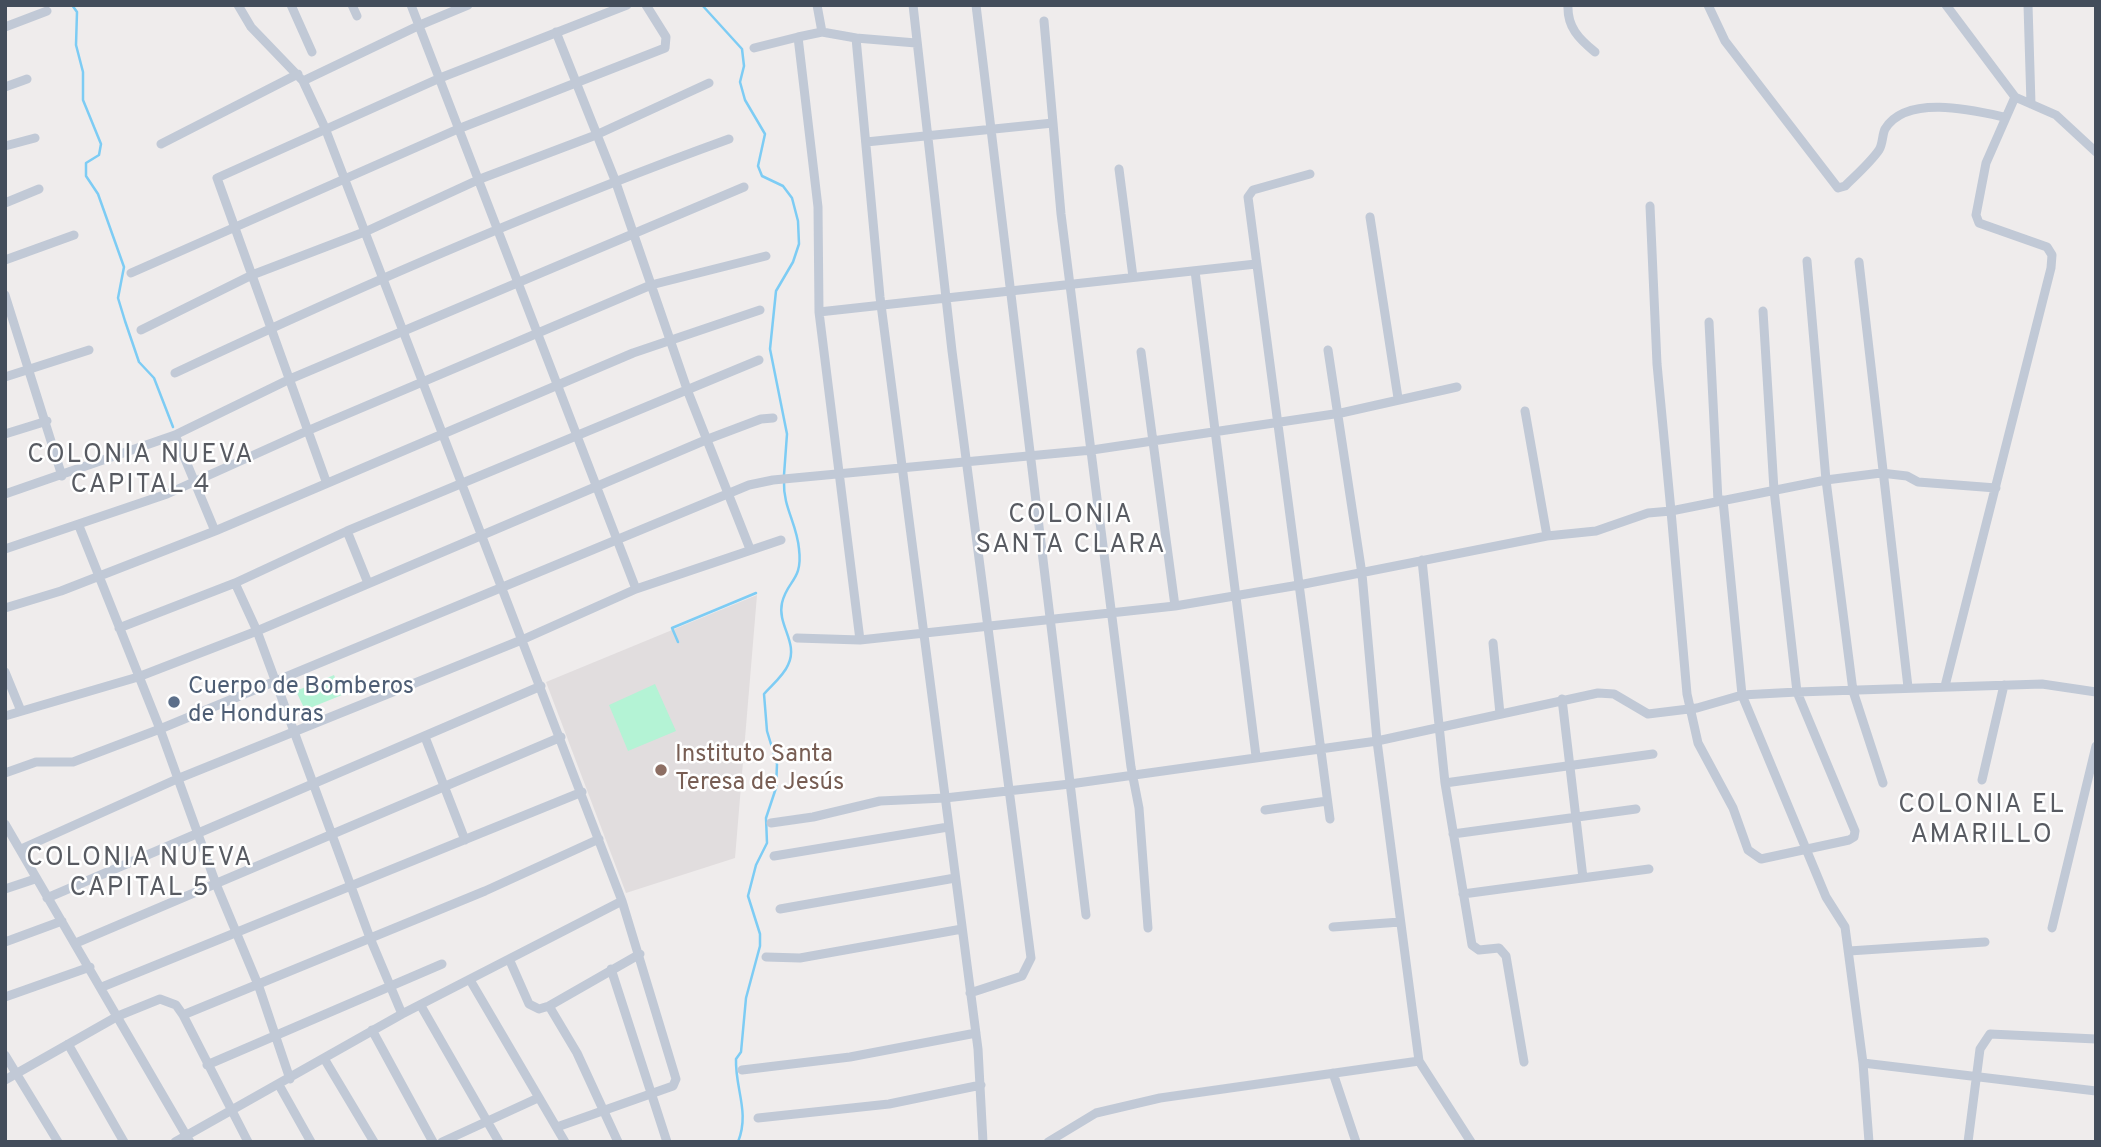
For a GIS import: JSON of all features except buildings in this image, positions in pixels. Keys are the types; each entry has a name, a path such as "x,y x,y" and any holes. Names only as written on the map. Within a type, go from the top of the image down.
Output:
{"street":[{"path":"239,5 251,27 301,78 325,128 367,231 440,433 500,586 524,639 622,901 676,1079 673,1086 556,1127"},
{"path":"291,5 312,52"},
{"path":"352,5 357,16"},
{"path":"411,5 636,589"},
{"path":"161,144 301,78 468,5"},
{"path":"326,481 216,178 440,78 627,5"},
{"path":"131,273 235,230 458,129 665,48 666,37 646,5"},
{"path":"817,5 822,32"},
{"path":"913,5 966,462 1031,958 1022,976 970,993"},
{"path":"976,5 1086,915"},
{"path":"1568,5 1567,16 1572,29 1595,52"},
{"path":"1708,5 1725,41 1838,188 1845,186 1880,149 1885,129 1896,119 1920,108 1958,106 2004,117"},
{"path":"1946,5 2015,97 2056,115 2096,152"},
{"path":"2028,5 2031,104"},
{"path":"5,27 47,10"},
{"path":"1044,21 1070,284 1132,773 1139,808 1148,928"},
{"path":"556,32 615,180 631,233 688,392 750,549"},
{"path":"754,48 822,32 916,43"},
{"path":"798,37 820,230 820,312 860,640"},
{"path":"856,37 882,305 981,1085 980,1141"},
{"path":"5,87 27,79"},
{"path":"141,330 252,275 367,231 480,179 596,135 709,83"},
{"path":"1945,686 2052,256 2047,247 1979,223 1976,215 1986,163 2015,97"},
{"path":"866,142 1053,123"},
{"path":"5,146 35,138"},
{"path":"175,373 272,327 615,180 729,139"},
{"path":"1119,169 1133,277"},
{"path":"1310,174 1249,192 1256,264 1330,819"},
{"path":"5,494 174,435 290,379 744,187"},
{"path":"5,203 39,189"},
{"path":"1650,206 1657,364 1690,707 1698,743 1733,808 1748,850 1761,859 1849,840 1854,837 1855,831 1797,692 1774,491 1763,311"},
{"path":"1370,217 1398,398"},
{"path":"5,260 74,235"},
{"path":"5,550 79,526 195,482 307,431 651,285 766,256"},
{"path":"1807,261 1826,481 1853,691 1883,783"},
{"path":"1859,262 1881,473 1908,687"},
{"path":"820,312 1256,264"},
{"path":"1195,271 1256,756"},
{"path":"5,295 9,318 30,369 62,476"},
{"path":"5,608 215,531 440,433 669,340 760,310"},
{"path":"1709,322 1720,500 1742,695 1826,897 1845,927 1863,1063 1869,1142"},
{"path":"5,376 89,350"},
{"path":"1328,350 1361,573 1377,741 1419,1061 1471,1142"},
{"path":"1141,352 1175,606"},
{"path":"119,628 235,583 347,531 688,392 759,359"},
{"path":"5,773 36,762 73,762 274,683 500,586 728,493 778,479 1092,450 1338,413 1457,387"},
{"path":"1525,411 1548,536"},
{"path":"5,716 138,677 257,631 480,535 596,489 708,439 761,419 773,418"},
{"path":"5,434 47,421"},
{"path":"174,435 215,531"},
{"path":"797,638 860,640 1175,606 1299,585 1548,536 1596,531 1648,513 1881,473 1907,476 1918,482 1996,488"},
{"path":"79,526 159,729 216,884 259,987 290,1079"},
{"path":"347,531 368,583"},
{"path":"21,849 177,779 524,639 636,589 781,540"},
{"path":"1422,561 1445,783 1462,894 1475,949 1499,948 1506,956 1524,1062"},
{"path":"235,583 257,631 351,888 402,1014"},
{"path":"1493,643 1500,714"},
{"path":"5,672 21,711"},
{"path":"771,823 813,817 880,801 944,798 1070,784 1132,773 1377,741 1440,729 1562,699 1614,694 1648,714 1742,695 1797,692 2042,684 2096,692"},
{"path":"1982,780 2004,685"},
{"path":"47,898 541,686"},
{"path":"1562,699 1583,878"},
{"path":"425,737 465,840"},
{"path":"76,943 561,737"},
{"path":"2052,929 2096,746"},
{"path":"1445,783 1653,754"},
{"path":"102,987 582,792"},
{"path":"1265,810 1328,801"},
{"path":"1453,834 1636,809"},
{"path":"6,826 188,1139"},
{"path":"774,856 948,827"},
{"path":"183,1015 259,987 485,891 598,839"},
{"path":"1462,894 1649,869"},
{"path":"780,909 955,878"},
{"path":"5,889 35,879"},
{"path":"175,1142 188,1139 231,1110 325,1060 372,1030 622,901"},
{"path":"5,942 62,921"},
{"path":"1333,927 1401,922"},
{"path":"766,957 800,958 962,929"},
{"path":"1849,951 1985,942"},
{"path":"510,961 529,1004 538,1009 549,1006 640,954"},
{"path":"207,1065 442,964"},
{"path":"5,998 90,967"},
{"path":"611,969 667,1142"},
{"path":"470,980 565,1142"},
{"path":"5,1080 118,1016 160,999 176,1004 183,1015 248,1142"},
{"path":"421,1006 499,1142"},
{"path":"549,1006 577,1053 618,1142"},
{"path":"372,1030 433,1142"},
{"path":"742,1070 850,1057 975,1033"},
{"path":"1968,1142 1980,1049 1990,1034 2096,1040"},
{"path":"68,1044 124,1142"},
{"path":"5,1055 58,1142"},
{"path":"325,1060 374,1142"},
{"path":"1048,1142 1096,1114 1160,1098 1419,1061"},
{"path":"1863,1063 2096,1091"},
{"path":"1333,1073 1356,1142"},
{"path":"279,1085 311,1142"},
{"path":"758,1118 889,1104 981,1085"},
{"path":"442,1142 486,1119 538,1098"}],"shaded area":[{"name":"Instituto Santa Teresa de Jesús","path":"757,595 735,858 626,893 546,682"}],"green space":[{"path":"334,675 342,695 305,710 296,691"},
{"path":"655,684 676,731 628,751 609,705"}],"waterway":[{"path":"72,5 77,12 76,45 83,72 83,100 101,144 99,155 86,163 86,176 98,194 124,267 118,298 139,362 154,378 173,427"},
{"path":"702,5 742,49 744,66 740,82 745,100 765,134 758,166 762,176 783,186 792,198 798,221 799,244 793,262 776,291 770,349 787,434 784,475"},
{"path":"738,1142 743,1121 736,1059 741,1052 746,998 760,946 760,934 748,896 756,865 767,843 766,818 776,788 777,764 767,731 764,694 784,672 791,657 790,642 781,611 784,595 797,574 800,560 784,482"},
{"path":"678,642 672,628 756,593"}],"place":[{"name":"Cuerpo de Bomberos de Honduras","path":"174,702"},
{"name":"Instituto Santa Teresa de Jesús","path":"661,770"}],"district":[{"name":"COLONIA NUEVA CAPITAL 4","path":"141,472"},
{"name":"COLONIA SANTA CLARA","path":"1071,532"},
{"name":"COLONIA EL AMARILLO","path":"1982,822"},
{"name":"COLONIA NUEVA CAPITAL 5","path":"140,875"}]}
